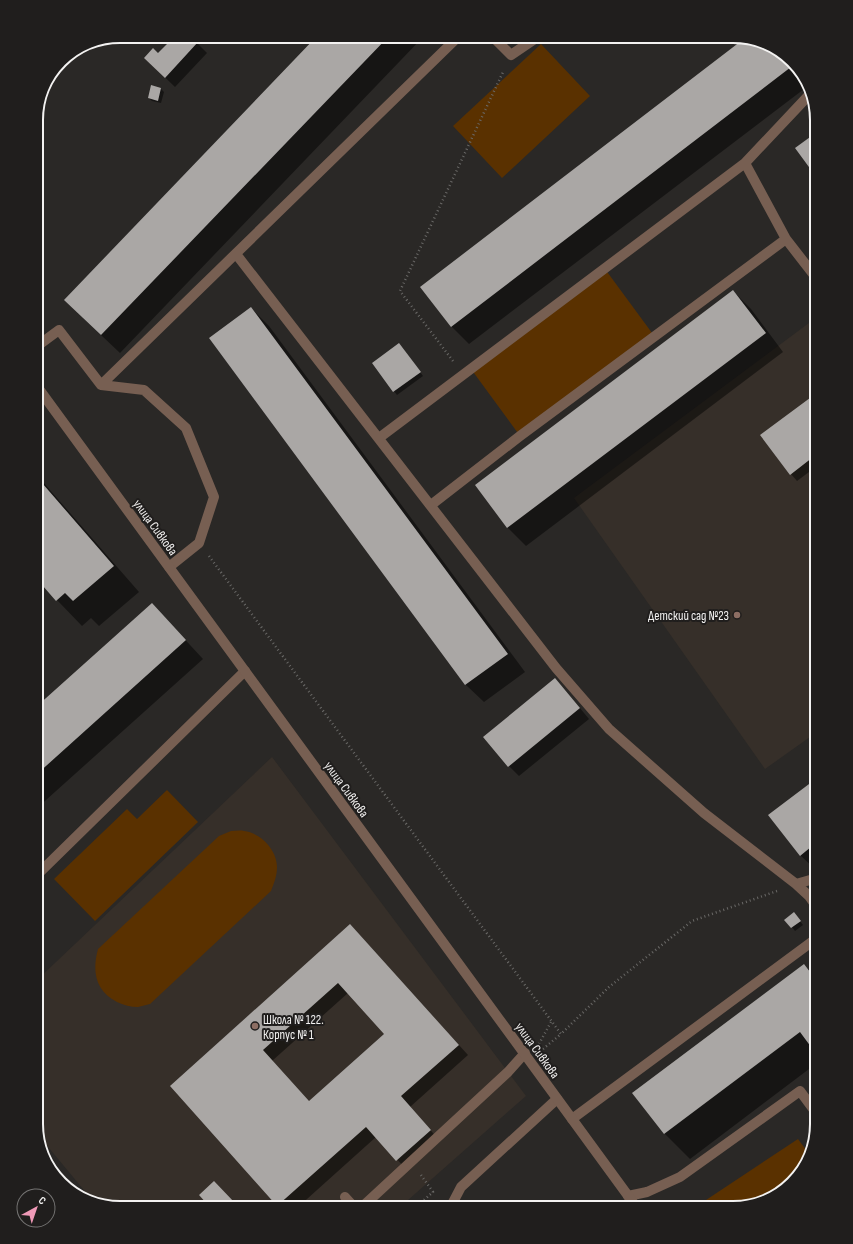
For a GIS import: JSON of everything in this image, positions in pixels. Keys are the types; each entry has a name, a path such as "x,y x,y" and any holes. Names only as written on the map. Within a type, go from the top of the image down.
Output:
{"street":[{"path":"101,385 452,43"},
{"path":"499,43 511,55 529,43"},
{"path":"379,438 745,163 806,98"},
{"path":"745,163 786,239 810,270"},
{"path":"431,505 520,436 786,239"},
{"path":"236,254 556,668 609,729 704,813 796,884 810,897"},
{"path":"43,341 59,330 101,385 144,390 186,428 214,497 200,543 169,567"},
{"name":"улица Сивкова","path":"43,395 632,1201"},
{"path":"43,869 245,671"},
{"path":"796,884 810,880"},
{"path":"572,1119 810,943"},
{"path":"369,1201 508,1072 527,1057"},
{"path":"628,1196 647,1192 680,1178 800,1091 810,1105"},
{"path":"454,1201 461,1187 557,1099"},
{"path":"345,1197 349,1201"}],"path":[{"path":"463,375 400,291 511,55"},
{"path":"200,543 561,1034"},
{"path":"527,1057 561,1034 609,987 692,921 796,884"},
{"path":"527,1057 551,1022"},
{"path":"412,1161 433,1192 423,1201"}],"shaded area":[{"path":"541,44 590,96 502,178 453,126"},
{"path":"605,269 655,337 520,436 471,369"},
{"name":"Детский сад №23","path":"810,322 810,737 765,769 574,498"},
{"name":"Школа № 122. Корпус № 1","path":"272,757 526,1096 407,1201 105,1200 87,1193 46,1144 43,1124 43,974"},
{"path":"167,790 198,822 95,921 54,879 127,809 137,819"},
{"path":"231,831 250,832 267,843 271,849 274,854 277,867 276,876 271,891 150,1004 138,1007 130,1006 119,1003 110,997 104,992 97,980 95,965 98,949 219,836"},
{"path":"798,1139 805,1149 800,1163 788,1179 772,1191 743,1200 705,1201"}],"building":[{"path":"168,43 197,43 165,78 144,58 153,48 158,53"},
{"path":"310,43 382,43 101,335 64,300"},
{"path":"738,43 753,46 772,53 790,68 451,327 420,287"},
{"path":"151,85 161,88 158,101 148,98"},
{"path":"810,137 810,168 795,148"},
{"path":"733,290 766,333 507,528 475,485"},
{"path":"251,307 508,654 465,685 209,338"},
{"path":"399,343 421,372 393,392 372,363"},
{"path":"810,398 810,459 790,475 760,435"},
{"path":"43,484 114,566 73,601 65,593 56,601 43,586"},
{"path":"152,603 186,640 43,769 43,701"},
{"path":"555,678 580,708 508,767 483,737"},
{"path":"810,783 810,848 800,856 768,815"},
{"path":"794,912 801,921 791,928 784,920"},
{"path":"350,924 459,1045 401,1096 431,1130 396,1161 366,1127 283,1201 273,1201 170,1086","holes":["338,983 384,1034 309,1101 263,1050"]},
{"path":"804,964 810,972 810,1046 800,1032 664,1134 632,1093"},
{"path":"214,1181 233,1201 204,1201 199,1195"}],"place":[{"name":"Детский сад №23","path":"737,615"},
{"name":"Школа № 122. Корпус № 1","path":"255,1026"}]}
